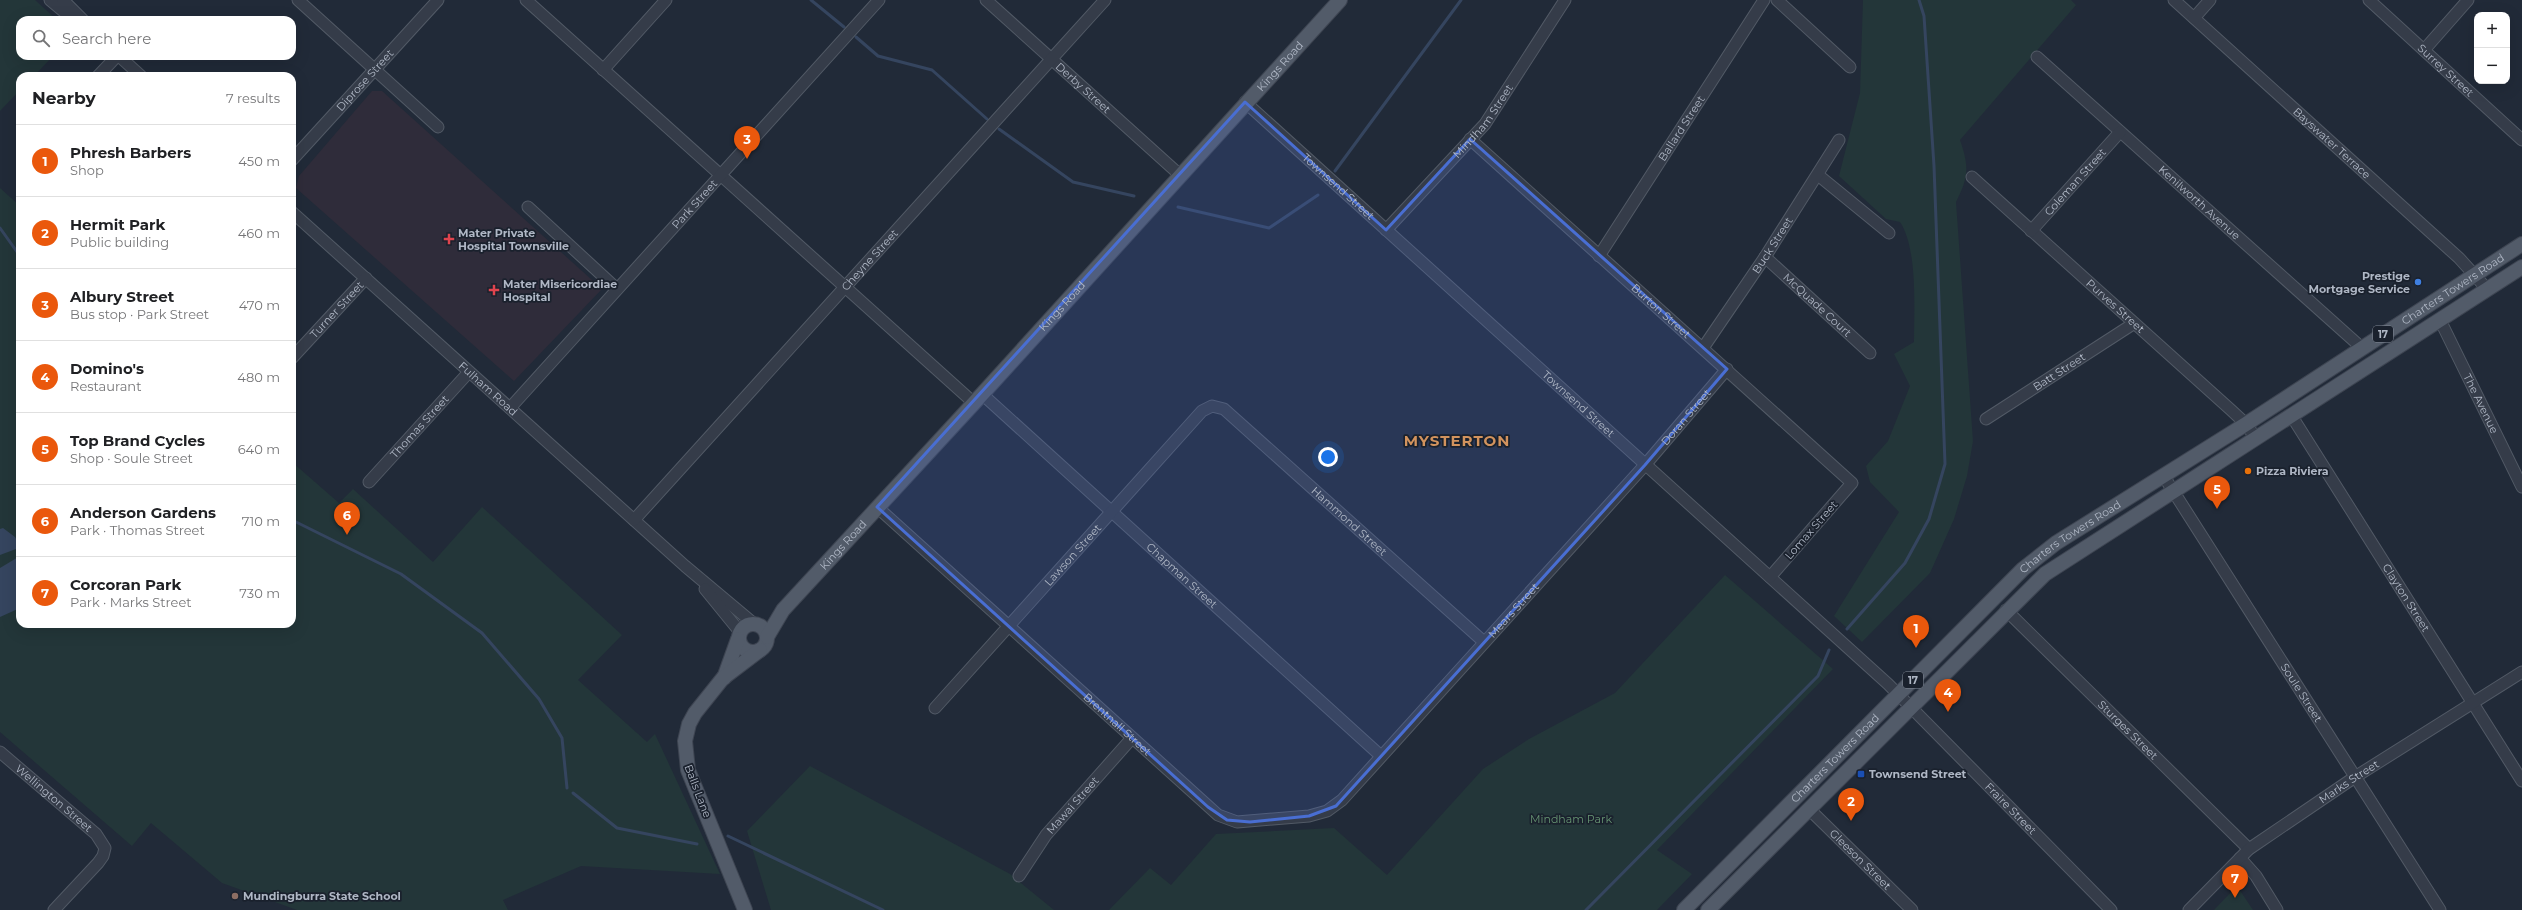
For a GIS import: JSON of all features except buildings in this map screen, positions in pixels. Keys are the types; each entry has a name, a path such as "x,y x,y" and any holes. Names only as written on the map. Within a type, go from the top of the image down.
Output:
{"main road":[{"name":"Kings Road","path":"767,637 783,610 876,507 978,399 1245,102 1340,0"},
{"name":"Charters Towers Road","path":"1684,910 2023,569 2056,543 2246,424 2522,244"},
{"name":"Charters Towers Road","path":"1712,909 2006,610 2032,585 2059,563 2522,267"},
{"name":"Kings Road","path":"755,624 783,610"},
{"path":"755,624 766,632 767,637 760,650 746,651 739,636 743,627 755,624"},
{"name":"Balls Lane","path":"739,636 723,678 689,724 685,750 688,770 745,910"},
{"name":"Balls Lane","path":"723,678 760,650"}],"street":[{"path":"50,0 69,16"},
{"path":"63,0 79,16"},
{"path":"298,0 438,127"},
{"name":"Diprose Street","path":"296,156 438,0"},
{"name":"Chapman Street","path":"526,0 845,287 1111,512 1381,756"},
{"path":"603,70 666,0"},
{"name":"Park Street","path":"510,408 879,0"},
{"name":"Derby Street","path":"986,0 1180,174"},
{"name":"Cheyne Street","path":"634,520 1105,0"},
{"name":"Mindham Street","path":"1386,230 1485,124 1565,0"},
{"name":"Ballard Street","path":"1599,256 1764,0"},
{"path":"1777,0 1850,67"},
{"name":"Bayswater Terrace","path":"2174,0 2458,258 2487,290"},
{"path":"2194,18 2210,0"},
{"name":"Surrey Street","path":"2369,0 2522,140"},
{"path":"2424,50 2468,0"},
{"name":"Kenilworth Avenue","path":"2037,57 2362,348"},
{"path":"102,72 114,60"},
{"path":"123,60 136,72"},
{"name":"Townsend Street","path":"1245,102 1888,684 1910,708"},
{"name":"Coleman Street","path":"2031,231 2120,132"},
{"name":"Burton Street","path":"1470,139 1852,483"},
{"name":"Buck Street","path":"1703,348 1765,257 1839,140"},
{"path":"1818,175 1889,233"},
{"name":"Purves Street","path":"1972,177 2133,324 2246,424 2254,438"},
{"path":"528,207 617,289"},
{"name":"Fulham Road","path":"296,216 685,566 755,624"},
{"name":"McQuade Court","path":"1765,257 1870,353"},
{"name":"Turner Street","path":"296,354 366,278"},
{"name":"The Avenue","path":"2440,320 2522,487"},
{"name":"Batt Street","path":"1986,419 2133,324"},
{"name":"Doran Street","path":"1645,465 1727,369"},
{"name":"Thomas Street","path":"369,482 469,372"},
{"name":"Lawson Street","path":"935,708 1202,411 1212,406"},
{"name":"Hammond Street","path":"1212,406 1224,409 1484,642"},
{"name":"Clayton Street","path":"2290,415 2522,781"},
{"name":"Mears Street","path":"1381,756 1645,465"},
{"name":"Soule Street","path":"2163,475 2174,490 2440,910"},
{"name":"Lomax Street","path":"1770,577 1852,483"},
{"name":"Brentnall Street","path":"876,507 1010,626 1218,815 1237,822 1308,816 1327,812 1342,800 1381,756"},
{"name":"Fulham Road","path":"685,566 739,636"},
{"name":"Sturges Street","path":"2006,610 2249,849"},
{"name":"Marks Street","path":"2189,910 2249,849 2355,777 2474,704 2522,672"},
{"name":"Fraire Street","path":"1910,708 2111,910"},
{"name":"Mawai Street","path":"1019,876 1046,835 1132,738"},
{"name":"Wellington Street","path":"0,752 96,834 105,848 103,856 98,863 54,910"},
{"name":"Gleeson Street","path":"1809,809 1912,910"},
{"path":"2240,858 2252,870 2277,910"},
{"path":"1700,894 1712,909"}],"highlighted area":[{"path":"1245,102 1386,230 1470,139 1727,369 1645,465 1336,806 1309,816 1250,822 1227,820 1208,807 877,507"}],"shaded area":[{"name":"Mater Private Hospital Townsville","path":"372,91 382,91 602,289 514,381 296,188 299,176"}],"green space":[{"path":"0,0 35,0 53,16 16,16 16,60 49,60 38,72 16,72 16,94 0,111"},
{"path":"1863,0 2071,0 2076,5 1960,140 1965,157 1966,171 1963,185 1956,202 1973,441 1967,476 1954,519 1930,573 1862,642 1834,616 1899,512 1870,482 1866,466 1888,441 1910,386 1894,354 1914,342 1914,280 1910,248 1906,234 1900,222 1886,219 1839,176 1860,93"},
{"path":"0,188 16,202 16,628 296,628 296,465 339,503 353,489 433,562 482,507 622,635 578,680 647,742 655,734 720,874 581,866 503,900 508,910 297,910 222,883 151,823 132,846 0,732"},
{"name":"Mindham Park","path":"1725,575 1833,669 1657,850 1692,874 1657,910 1109,910 1150,868 1171,885 1216,834 1334,828 1387,875 1483,769 1529,739 1615,693"},
{"path":"810,766 1010,874 1054,910 771,910 747,831"},
{"path":"2237,886 2253,910 2214,910"}],"water":[{"path":"3,528 15,537 16,549 0,555 0,529"},
{"path":"16,558 16,610 0,617 0,568"}],"waterway":[{"path":"811,0 844,27"},
{"path":"1335,171 1461,0"},
{"path":"1847,629 1905,563 1929,519 1945,464 1934,166 1924,16 1919,0"},
{"path":"856,37 878,56 932,70 987,119"},
{"path":"999,129 1073,182 1134,196"},
{"path":"1178,207 1269,228 1318,195"},
{"path":"0,228 16,250"},
{"path":"296,522 401,574 482,633 539,699 562,738 567,788"},
{"path":"1586,910 1818,676 1829,650"},
{"path":"573,793 617,828 697,844"},
{"path":"728,836 883,910"}],"place":[{"name":"Albury Street","path":"747,159"},
{"name":"Mater Private Hospital Townsville","path":"449,239"},
{"name":"Prestige Mortgage Service","path":"2418,282"},
{"name":"Mater Misericordiae Hospital","path":"494,290"},
{"name":"Pizza Riviera","path":"2248,471"},
{"name":"Top Brand Cycles","path":"2217,509"},
{"name":"Anderson Gardens","path":"347,535"},
{"name":"Phresh Barbers","path":"1916,648"},
{"name":"Domino's","path":"1948,712"},
{"name":"Townsend Street","path":"1861,774"},
{"name":"Hermit Park","path":"1851,821"},
{"name":"Mundingburra State School","path":"235,896"},
{"name":"Corcoran Park","path":"2235,898"}],"district":[{"name":"MYSTERTON","path":"1457,440"}]}
